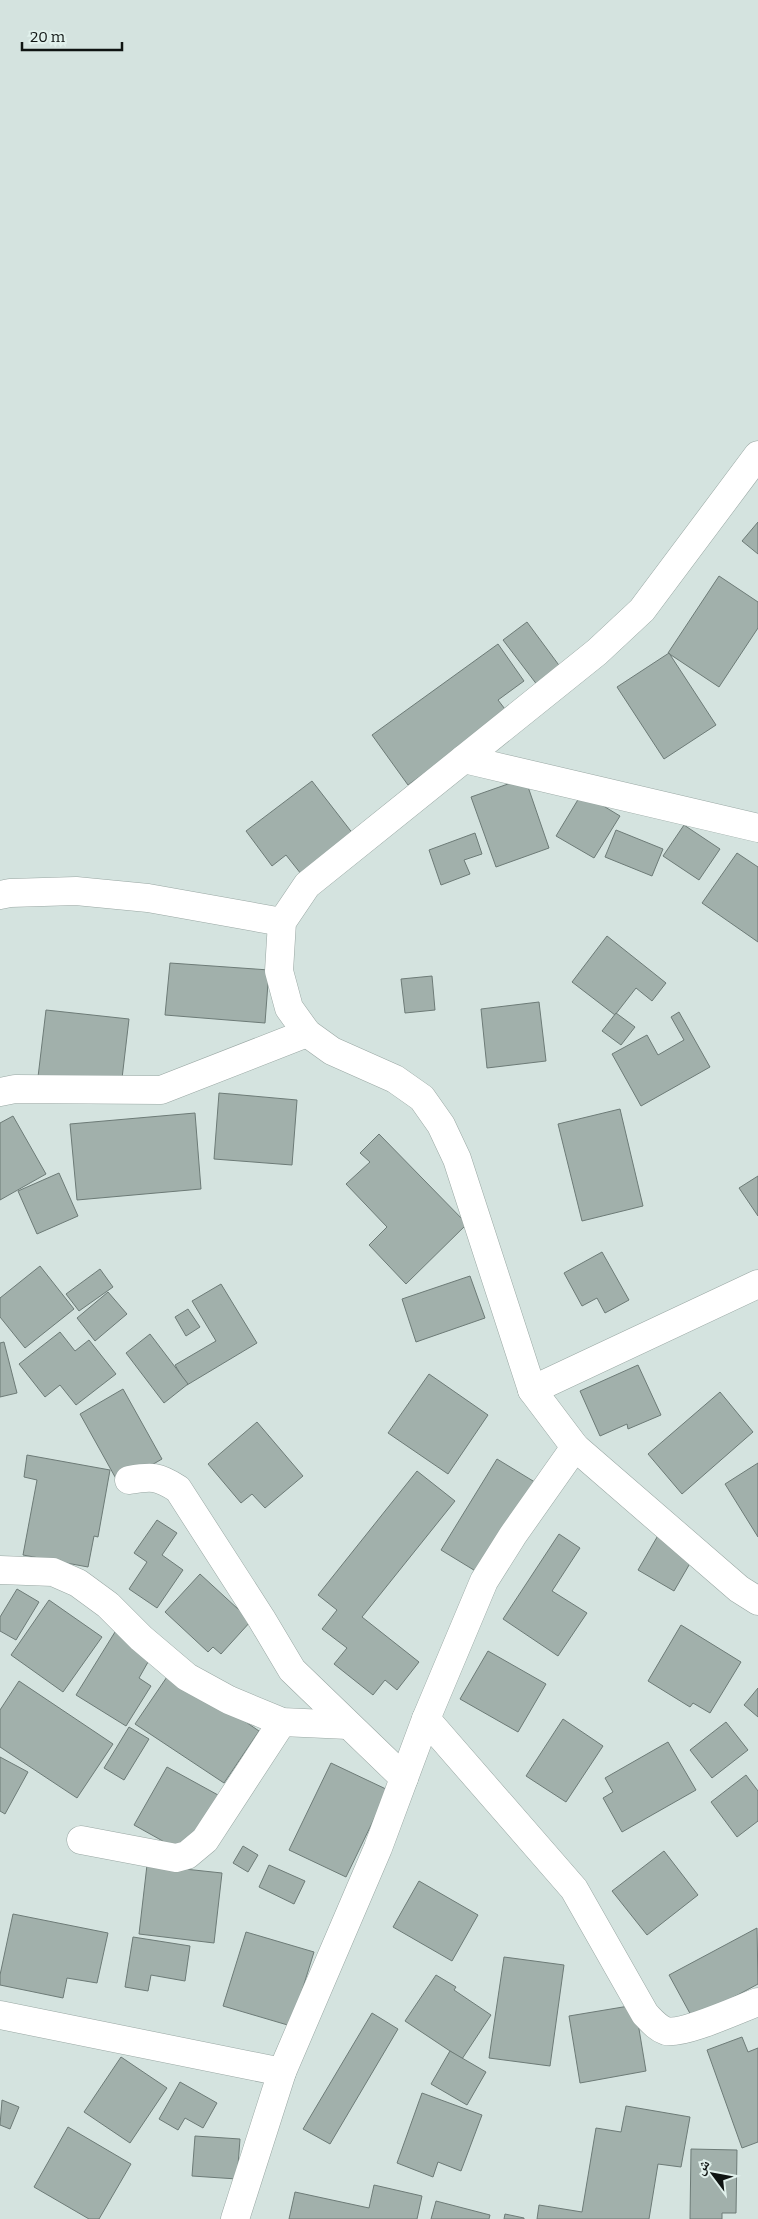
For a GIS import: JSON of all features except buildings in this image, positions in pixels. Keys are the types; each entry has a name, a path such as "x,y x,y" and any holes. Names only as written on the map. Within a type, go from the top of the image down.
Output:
{"street":[{"path":"758,455 642,610 597,652 307,885 282,922 279,970 289,1008 306,1033 332,1051 395,1079 422,1098 441,1125 457,1159 532,1390 576,1447 738,1589 758,1601"},
{"path":"464,759 758,828"},
{"path":"0,896 10,893 76,891 139,897 282,922"},
{"path":"0,1092 15,1088 161,1090 306,1033"},
{"path":"532,1390 758,1284"},
{"path":"235,2219 282,2072 378,1848 426,1719 484,1581 513,1535 576,1447"},
{"path":"129,1480 152,1476 166,1481 178,1489 292,1670 404,1778"},
{"path":"0,1570 53,1572 78,1583 108,1605 140,1638 187,1677 230,1700 282,1722 348,1725"},
{"path":"426,1719 574,1889 645,2014 654,2025 666,2031 683,2030 758,2002"},
{"path":"81,1840 176,1858 187,1855 205,1840 282,1722"},
{"path":"0,2015 282,2072"}]}
